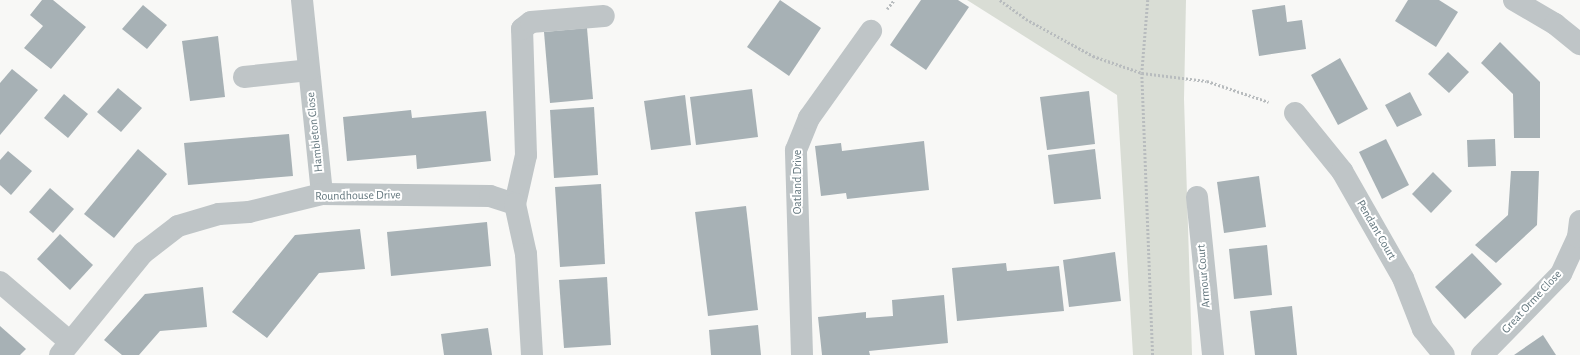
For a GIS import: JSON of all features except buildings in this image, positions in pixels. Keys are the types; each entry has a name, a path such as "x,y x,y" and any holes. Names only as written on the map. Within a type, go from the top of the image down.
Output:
{"street":[{"name":"Hambleton Close","path":"302,0 322,194"},
{"path":"1514,0 1555,24 1580,44"},
{"path":"532,355 526,254 515,204 526,155 522,29 531,22 604,16"},
{"name":"Oatland Drive","path":"802,355 796,150 809,118 871,31"},
{"path":"244,77 309,70"},
{"name":"Pendant Court","path":"1295,113 1342,171 1403,278 1424,329 1444,355"},
{"name":"Roundhouse Drive","path":"65,349 143,253 178,226 219,214 249,212 322,194 490,196 515,204"},
{"name":"Armour Court","path":"1197,197 1213,355"},
{"name":"Great Orme Close","path":"1482,355 1561,274 1578,237 1580,221"},
{"path":"0,282 65,349"}],"path":[{"path":"1000,0 1026,19 1093,56 1142,73 1207,81 1295,113"},
{"path":"1148,0 1142,73 1153,355"}],"shaded area":[{"path":"967,0 1186,0 1184,99 1192,355 1133,355 1117,95"}]}
